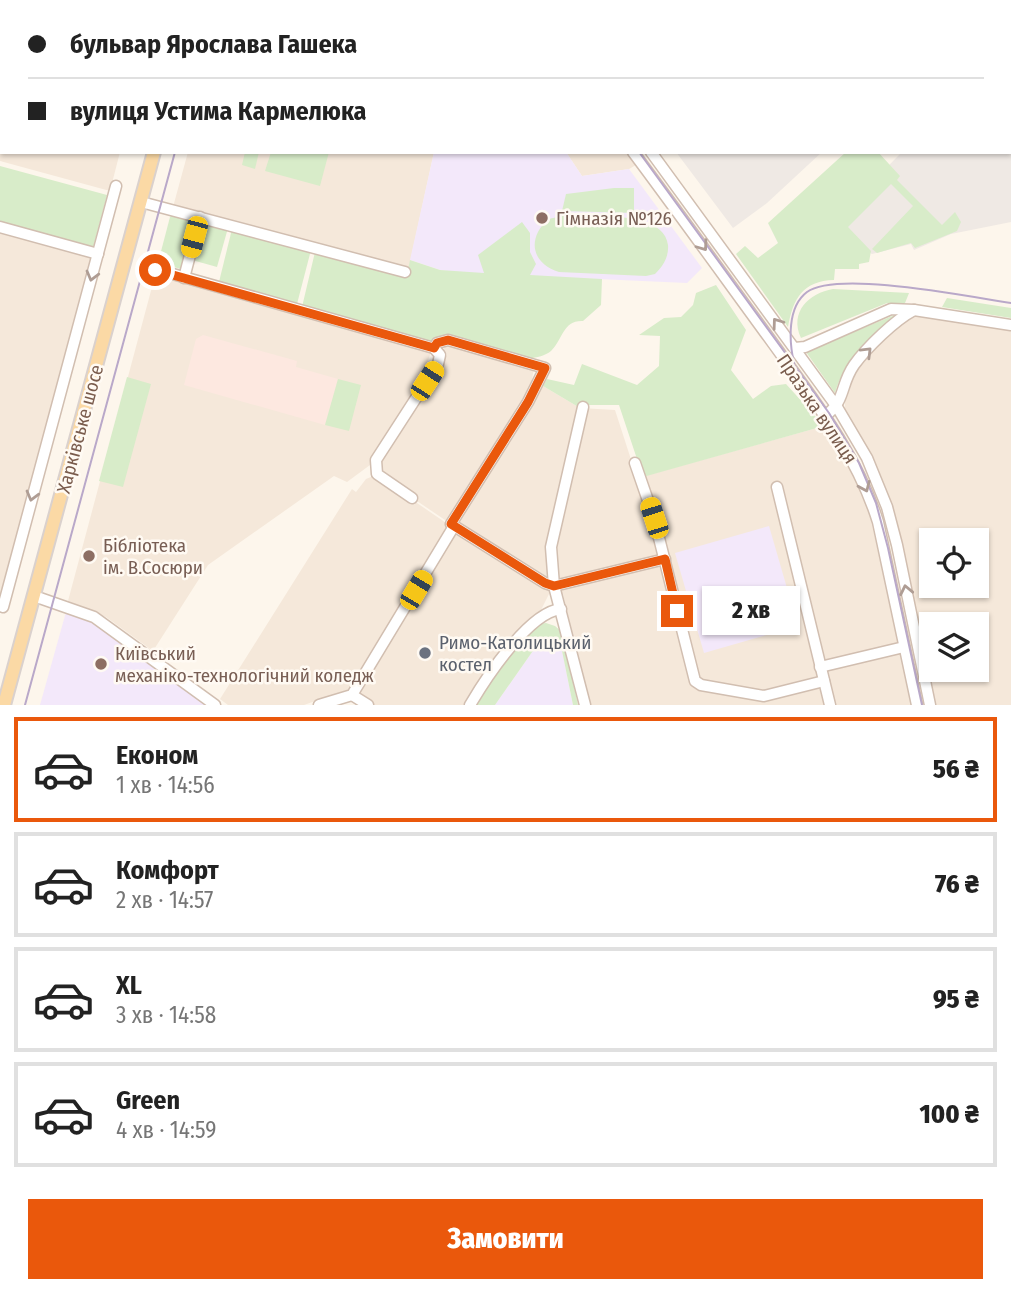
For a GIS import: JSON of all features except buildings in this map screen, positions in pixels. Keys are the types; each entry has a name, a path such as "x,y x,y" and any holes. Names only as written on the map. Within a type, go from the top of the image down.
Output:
{"main road":[{"name":"Харківське шосе","path":"4,705 153,154"}],"street":[{"name":"Празька вулиця","path":"634,154 825,416 853,461 872,503 917,705"},
{"name":"Празька вулиця","path":"652,154 837,407 867,458 887,507 897,545 930,705"},
{"name":"Харківське шосе","path":"3,607 116,186"},
{"path":"141,202 405,272"},
{"path":"184,278 200,218"},
{"path":"0,227 98,254"},
{"path":"718,268 730,258"},
{"path":"155,270 434,348 440,355 438,364 381,452 375,467 377,474 412,498"},
{"path":"795,348 805,347 883,312 899,309 1011,325"},
{"path":"825,416 837,407 853,366 899,319 914,310"},
{"path":"318,705 352,695 528,402 545,368 448,340 437,343 434,348"},
{"path":"583,407 551,547 554,586 585,705"},
{"path":"635,463 665,559 695,681 701,685 764,696 824,681"},
{"path":"778,487 830,705"},
{"path":"452,525 554,586 665,559"},
{"path":"34,596 94,617 215,705"},
{"path":"470,705 492,668 539,617 561,608"},
{"path":"820,667 904,647"},
{"path":"352,695 368,705"}],"shaded area":[{"path":"0,154 119,154 110,191 0,161"},
{"path":"187,154 434,154 409,267 173,207"},
{"name":"Гімназія №126","path":"434,154 567,154 582,176 629,169 702,268 687,283 460,273 440,270 410,260"},
{"path":"567,154 628,154 636,165 629,169 582,176"},
{"path":"678,154 820,154 767,203 733,228"},
{"path":"900,154 1011,154 1011,222 951,234 914,250 911,244 872,254 828,227"},
{"path":"0,231 93,256 0,599"},
{"path":"156,272 432,349 421,381 370,465 347,482 334,476 208,565 153,651 106,617 68,601"},
{"path":"917,315 1011,329 1011,705 935,705 930,682 989,682 989,612 919,612 919,629 897,524 875,467 845,411 845,397 853,374 868,354 903,321"},
{"path":"203,335 297,361 296,367 338,379 325,425 184,385 196,339"},
{"path":"447,343 534,368 528,402 451,524 377,474 381,452"},
{"path":"543,386 580,408 615,410 637,478 824,426 833,431 866,499 913,705 589,705 563,594 550,592 541,610 488,667 464,705 362,705 360,692 454,534 457,522"},
{"path":"376,475 452,527 352,688 304,705 228,705 220,699 352,489 356,492 366,479"},
{"path":"769,526 798,626 704,653 675,553"},
{"name":"Київський механіко-технологічний коледж","path":"66,612 94,622 207,705 40,705"},
{"path":"537,645 561,646 573,705 495,705"}],"green space":[{"path":"245,154 259,154 255,169 242,165"},
{"path":"270,154 328,154 320,186 265,171"},
{"path":"844,154 880,154 900,176 897,180 942,225 955,212 961,222 957,231 915,248 911,243 877,253 872,249 913,206 891,184 848,227 871,251 869,262 859,264 859,269 835,269 834,280 823,281 807,288 793,308 788,327 736,254 745,246 758,258 778,243 768,223"},
{"path":"0,166 107,195 93,248 0,222"},
{"path":"634,188 634,213 562,211 566,194"},
{"path":"174,213 192,218 196,225 181,269 162,264 159,259 170,217"},
{"path":"563,216 624,217 654,225 663,233 668,245 663,264 655,274 646,276 559,272 550,268 538,257 535,250 537,234 548,219"},
{"path":"206,222 228,228 217,267 192,260 201,226"},
{"path":"522,222 530,233 530,252 536,264 530,275 602,279 601,305 583,321 567,327 551,351 544,355 529,359 446,337 438,337 429,344 302,307 315,252 408,270 410,260 440,270 484,273 478,255"},
{"path":"232,229 311,250 297,304 219,282"},
{"path":"716,285 746,330 731,370 753,399 771,386 786,384 824,426 643,477 619,405 583,405 580,408 543,386 547,379 574,385 582,364 637,385 659,366 660,336 639,335 664,318 681,317 693,305 696,293"},
{"path":"833,289 909,293 905,303 887,303 801,338 798,320 804,305 816,295"},
{"path":"947,298 1011,308 1011,318 942,307"},
{"path":"897,314 852,359 835,393 806,352"},
{"path":"127,377 151,384 123,487 99,481"},
{"path":"338,379 361,385 349,431 325,425"},
{"path":"546,623 562,632 578,705 573,705 561,646 537,645 495,705 474,705 500,665 533,629"}],"tram line":[{"path":"25,705 174,154"},
{"path":"640,154 829,413 859,463 876,503 888,548 922,705"},
{"path":"794,363 791,325 796,306 807,292 823,286 874,284 1011,303"}],"place":[{"name":"Гімназія №126","path":"542,218"},
{"name":"Бібліотека ім. В.Сосюри","path":"89,556"},
{"name":"Римо-Католицький костел","path":"425,653"},
{"name":"Київський механіко-технологічний коледж","path":"101,664"}],"route":[{"path":"155,270 434,348 442,340 448,340 545,368 528,402 451,524 554,586 665,559 677,611"}]}
